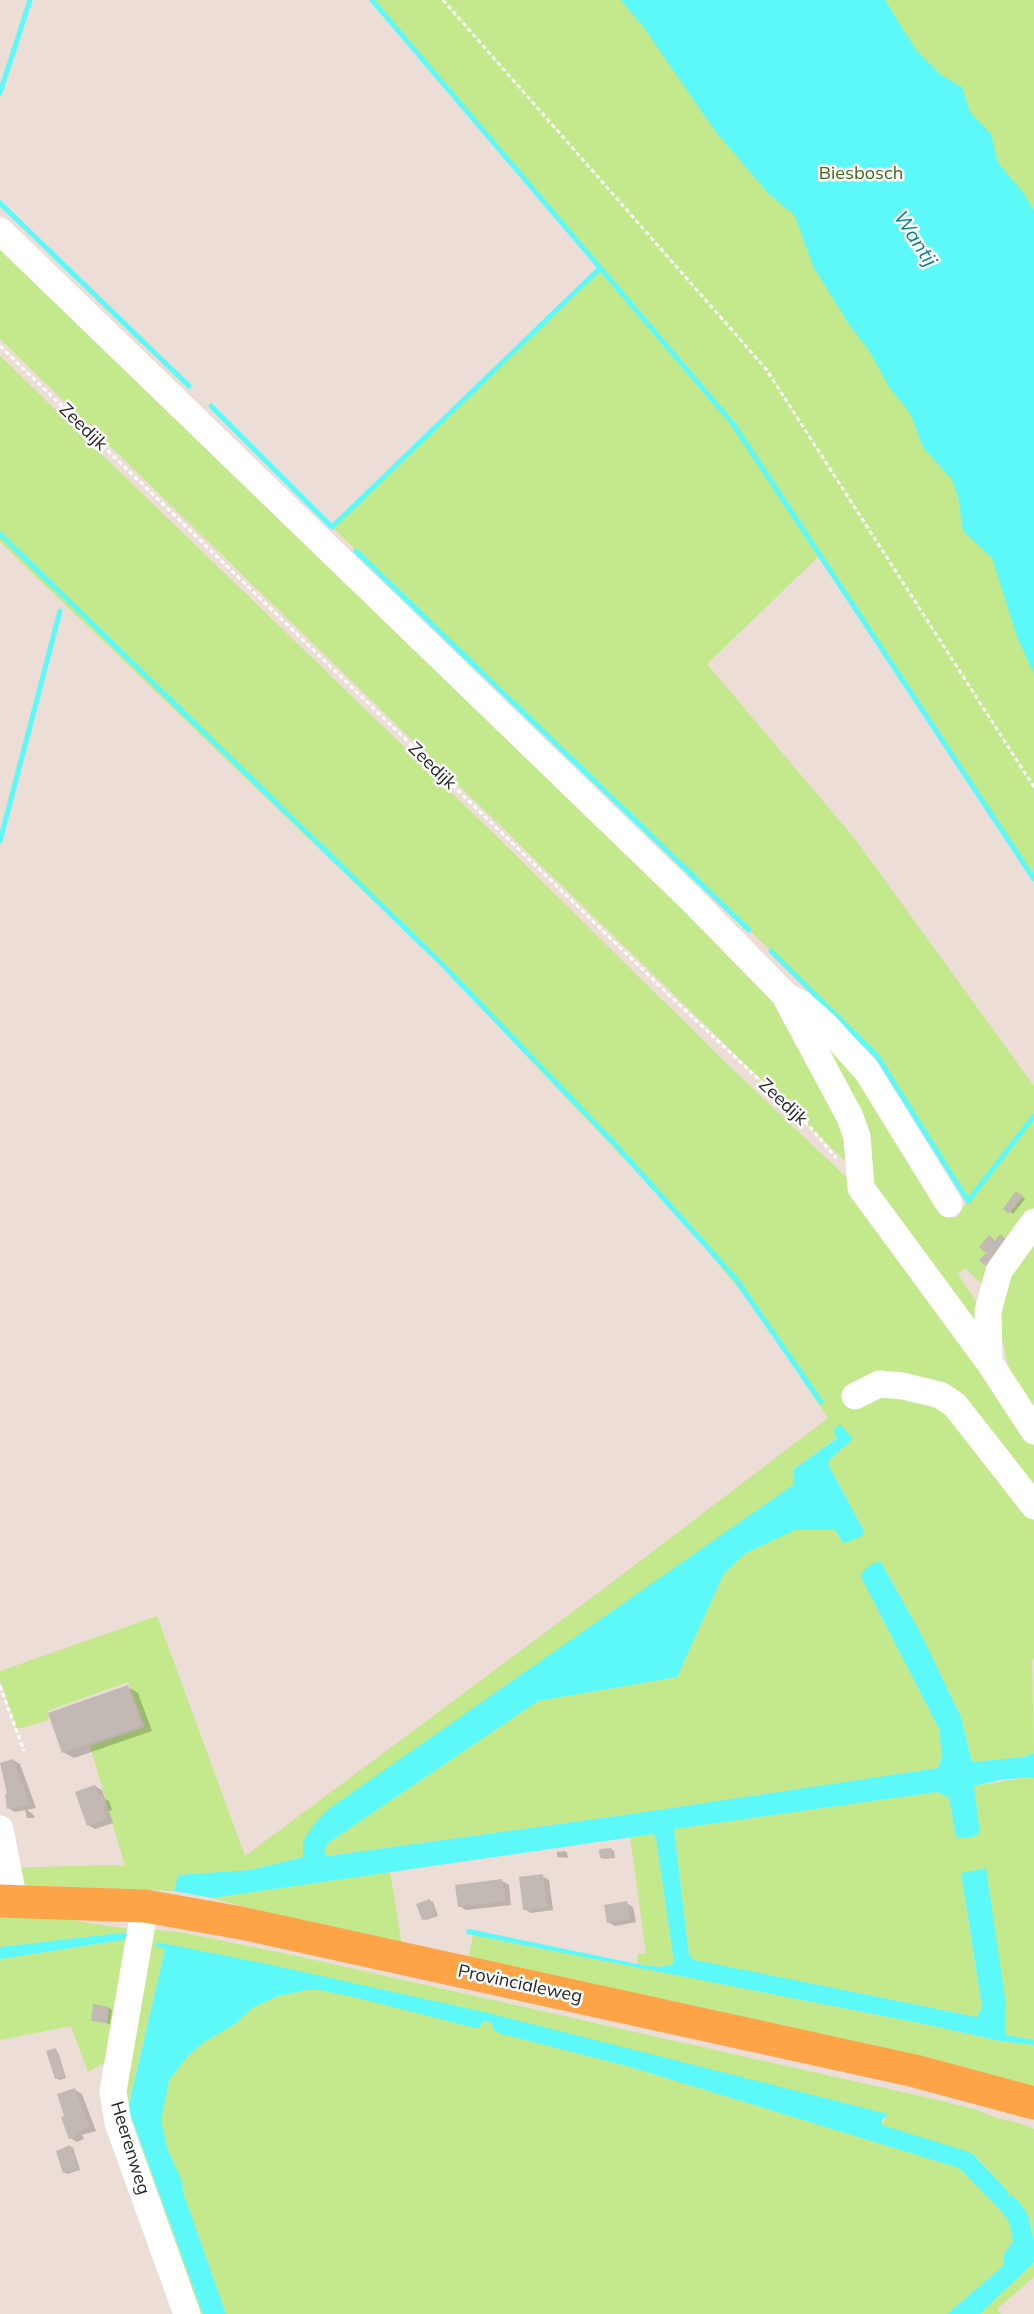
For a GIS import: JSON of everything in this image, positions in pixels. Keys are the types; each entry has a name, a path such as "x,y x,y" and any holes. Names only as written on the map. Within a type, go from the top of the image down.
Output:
{"main road":[{"name":"Provincialeweg","path":"6,1888 145,1906 241,1923 915,2071 1034,2103"}],"street":[{"path":"0,231 692,900 784,994 801,1004 826,1026 867,1071 949,1204"},
{"path":"784,994 850,1118 857,1137 861,1188 989,1362 1034,1431"},
{"path":"989,1362 988,1311 999,1271 1034,1222"},
{"path":"855,1396 879,1384 903,1386 940,1395 955,1405 1034,1506"},
{"path":"0,1829 6,1888"},
{"name":"Heerenweg","path":"145,1906 113,2091 118,2123 187,2314"}],"path":[{"path":"443,0 766,369 1034,787"},
{"name":"Zeedijk","path":"0,346 671,997 812,1129 861,1188"},
{"path":"0,1686 24,1751"}],"green space":[{"name":"Biesbosch","path":"372,0 1034,0 1034,879 820,555 707,664 855,839 1034,1086 1034,1212 983,1285 965,1268 958,1274 982,1311 974,1327 873,1193 799,1010 822,1028 955,1219 968,1201 877,1056 854,1031 332,527 600,268"},
{"path":"0,237 753,968 840,1108 846,1162 0,339"},
{"path":"0,356 847,1178 1034,1444 1034,1658 1032,1659 1034,1753 1023,1757 972,1762 961,1717 920,1632 881,1562 861,1577 939,1729 942,1756 938,1768 631,1814 326,1856 324,1851 328,1843 538,1701 677,1677 724,1573 746,1553 795,1530 835,1530 840,1540 864,1531 828,1464 830,1459 853,1439 837,1437 794,1469 793,1485 303,1857 250,1870 178,1875 174,1891 0,1884 0,1868 125,1866 90,1746 145,1727 128,1682 47,1711 49,1720 17,1729 0,1680 0,1671 157,1616 245,1856 828,1418 753,1306 681,1219 442,967 0,542"},
{"path":"1034,1236 1034,1419 1010,1373 997,1317 999,1298"},
{"path":"1034,1778 1034,2040 1006,2035 1006,2005 961,1874 982,2008 977,2017 694,1960 689,1956 674,1829 936,1792 949,1797 956,1838 968,1837 980,1833 973,1786"},
{"path":"653,1834 656,1837 674,1962 671,1965 658,1967 637,1964 638,1954 646,1954 630,1836"},
{"path":"390,1872 402,1946 326,1929 212,1898"},
{"path":"0,1909 28,1909 88,1923 131,1929 129,1932 0,1947"},
{"path":"145,1929 180,1932 297,1956 942,2101 1022,2124 1034,2129 1034,2241 1024,2208 1007,2196 1009,2192 973,2154 881,2125 888,2114 484,2014 165,1949 129,2101 130,2116 203,2314 197,2314 116,2090"},
{"path":"473,1935 929,2025 999,2041 1034,2045 1034,2090 468,1961"},
{"path":"129,1939 109,2060 88,2072 71,2026 0,2040 0,1959"},
{"path":"318,1990 493,2023 492,2027 499,2033 627,2066 959,2168 1002,2212 1009,2222 1013,2241 1004,2254 1003,2266 947,2314 226,2314 183,2192 182,2181 168,2151 161,2120 165,2094 169,2080 177,2067 204,2042 235,2024 252,2008 278,1996"},
{"path":"1034,2262 1034,2277 997,2309 1001,2314 980,2314"}],"water":[{"name":"Wantij","path":"621,0 885,0 916,50 941,75 962,87 970,112 991,134 998,163 1022,191 1034,211 1034,674 1017,637 992,558 963,531 958,496 952,480 923,447 910,413 889,387 870,352 848,323 813,266 795,216 768,193 715,131 644,28"},
{"path":"840,1424 853,1439 830,1459 828,1464 864,1531 863,1535 843,1543 835,1530 795,1530 746,1553 724,1573 677,1677 538,1701 328,1843 324,1851 327,1856 938,1768 942,1756 939,1729 861,1577 863,1571 873,1563 881,1562 920,1632 961,1717 972,1762 1023,1757 1034,1753 1034,1778 999,1780 974,1786 980,1833 972,1837 956,1838 949,1798 937,1792 674,1829 689,1955 694,1960 977,2017 982,2007 961,1873 986,1868 1006,2005 1005,2032 1006,2035 1034,2040 1034,2045 1000,2041 467,1934 466,1930 469,1929 637,1964 658,1967 671,1965 674,1962 656,1838 653,1834 212,1898 174,1891 178,1875 250,1870 303,1857 303,1841 327,1810 793,1485 794,1469 837,1438 833,1430"},
{"path":"129,1932 129,1939 0,1959 0,1947"},
{"path":"157,1942 484,2012 888,2114 882,2120 882,2125 973,2154 1009,2192 1007,2196 1012,2195 1024,2208 1034,2241 1034,2262 980,2314 947,2314 1003,2266 1004,2254 1013,2241 1009,2222 1002,2212 959,2168 627,2066 498,2033 492,2027 493,2023 483,2021 480,2027 475,2028 358,1998 319,1990 306,1990 278,1996 252,2008 235,2024 204,2042 187,2057 169,2080 161,2120 168,2151 182,2181 183,2192 226,2314 203,2314 128,2108 165,1949 155,1946"}],"building":[{"path":"1016,1191 1023,1196 1009,1214 1003,1209"},
{"path":"1000,1234 1007,1240 991,1270 979,1260 986,1253 979,1247 989,1235 995,1241"},
{"path":"128,1685 142,1725 62,1753 48,1713"},
{"path":"13,1759 30,1805 7,1809 5,1794 7,1794 0,1763"},
{"path":"95,1785 106,1806 103,1807 107,1819 87,1826 75,1792"},
{"path":"611,1848 613,1857 600,1858 599,1849"},
{"path":"543,1874 547,1907 523,1910 519,1877"},
{"path":"502,1879 505,1901 458,1907 455,1885"},
{"path":"430,1899 436,1915 422,1920 416,1904"},
{"path":"627,1901 630,1919 607,1923 604,1905"},
{"path":"93,2004 109,2007 107,2023 91,2021"},
{"path":"56,2048 64,2076 55,2079 46,2051"},
{"path":"75,2088 89,2127 76,2132 78,2136 69,2139 61,2117 64,2116 57,2094"},
{"path":"70,2145 78,2168 63,2173 56,2151"}],"waterway":[{"path":"0,93 30,0"},
{"path":"372,0 734,425 1034,879"},
{"path":"0,203 189,386"},
{"path":"211,406 332,527 600,268"},
{"path":"0,534 442,964 613,1142 735,1278 821,1402"},
{"path":"356,551 749,930"},
{"path":"0,841 60,611"},
{"path":"771,951 877,1056 968,1201 1034,1116"}]}
